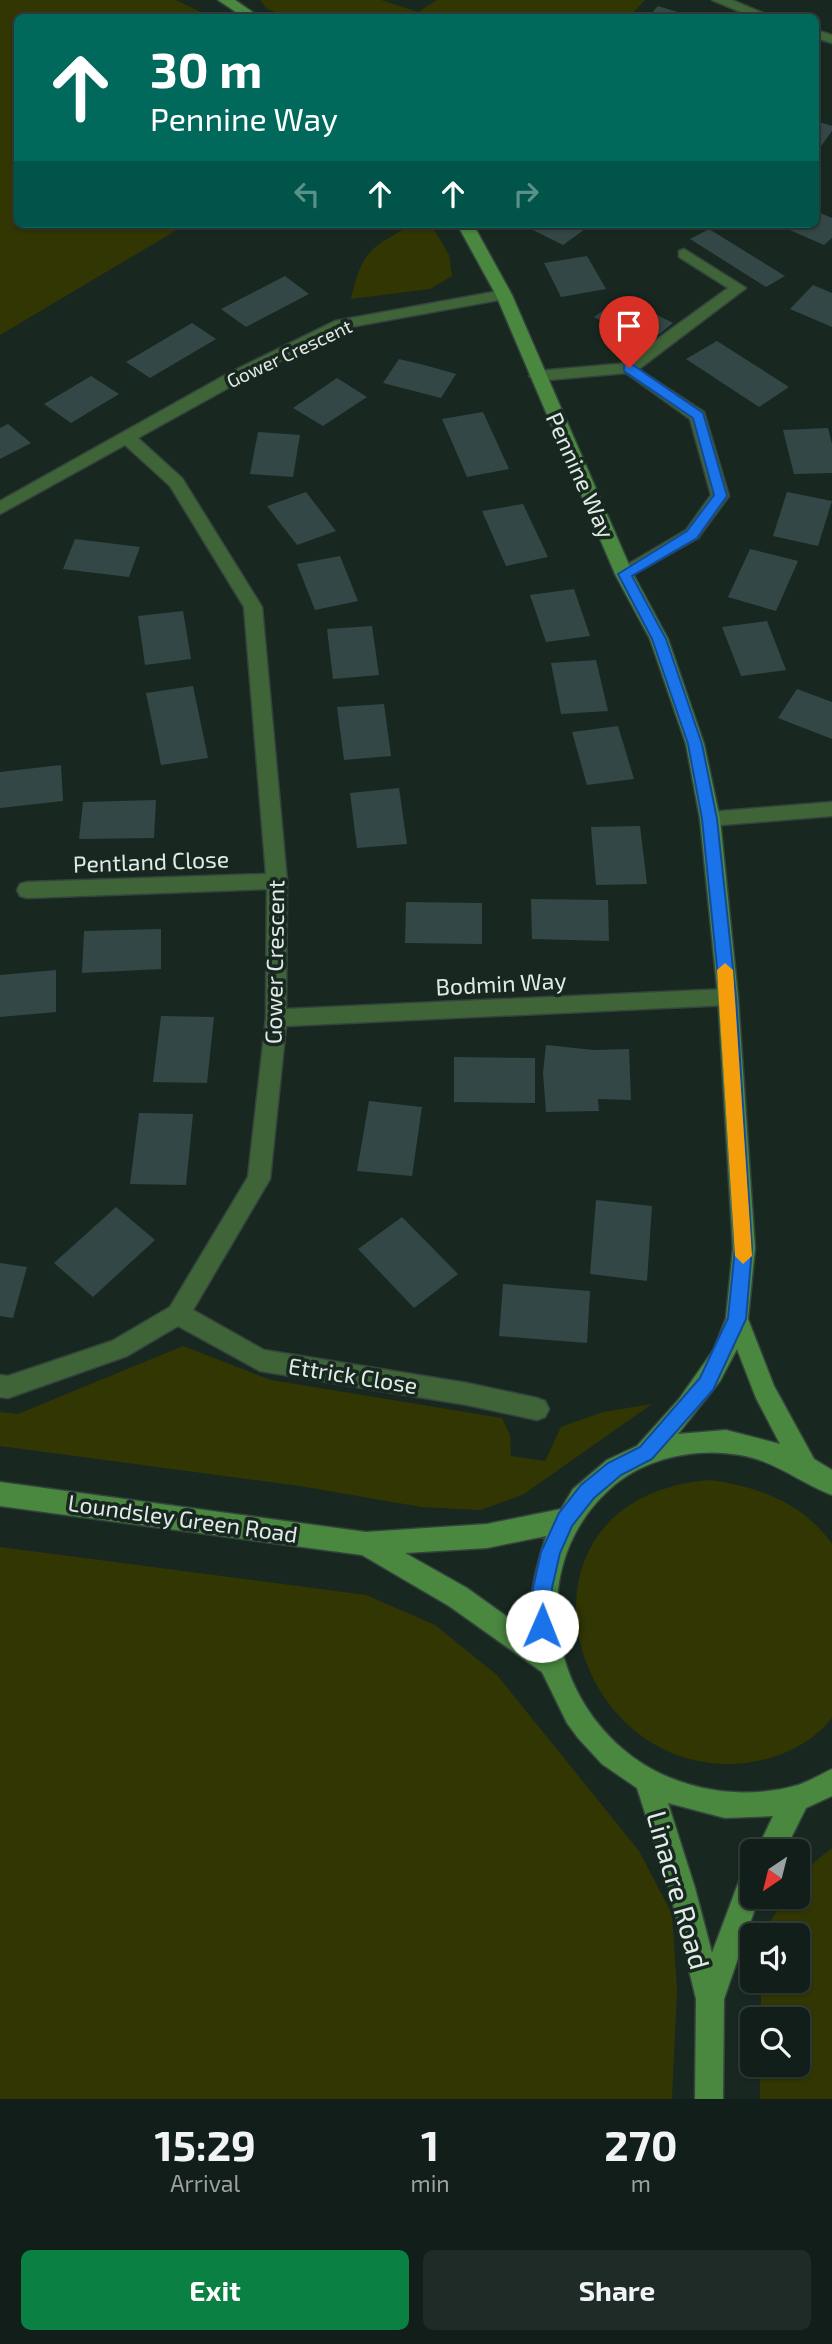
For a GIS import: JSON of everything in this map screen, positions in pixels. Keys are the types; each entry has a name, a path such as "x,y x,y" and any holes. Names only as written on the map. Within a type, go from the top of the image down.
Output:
{"street":[{"path":"225,0 248,14"},
{"path":"719,0 758,14"},
{"name":"Pennine Way","path":"467,228 505,295 537,376 624,574 664,652 695,744 710,819 728,997 744,1248 737,1319 706,1384 646,1453"},
{"path":"537,376 629,368 738,288 684,254"},
{"name":"Gower Crescent","path":"0,508 233,378 341,324 505,295"},
{"path":"624,574 692,534 720,496 698,416 629,368"},
{"name":"Gower Crescent","path":"0,1386 8,1387 119,1349 178,1314 259,1180 276,1018 277,881 253,607 176,482 127,438"},
{"path":"710,819 832,810"},
{"name":"Pentland Close","path":"27,890 277,881"},
{"name":"Bodmin Way","path":"276,1018 728,997"},
{"name":"Ettrick Close","path":"178,1314 260,1360 467,1394 537,1409"},
{"name":"Pennine Way","path":"737,1319 764,1390 804,1465"},
{"path":"832,1483 804,1465 773,1452 741,1444 709,1441 646,1453 615,1469 587,1491 566,1520 551,1552 542,1588 542,1626 551,1663 565,1698 587,1730 614,1758 647,1780 676,1794 737,1806 797,1798 832,1782"},
{"name":"Loundsley Green Road","path":"0,1494 366,1545 487,1536 566,1520"},
{"name":"Loundsley Green Road","path":"366,1545 458,1597 551,1663"},
{"name":"Linacre Road","path":"647,1780 682,1888 710,1999 709,2099"},
{"path":"776,1839 797,1798"},
{"name":"Linacre Road","path":"710,1999 741,1909"}],"green space":[{"path":"0,0 176,0 205,14 14,14 14,228 180,228 0,335"},
{"path":"260,0 381,0 418,12 437,0 645,0 632,14 280,14 266,8"},
{"path":"407,228 433,228 449,255 452,276 430,289 351,299 364,260 388,239"},
{"path":"183,1346 271,1380 502,1418 510,1435 511,1456 545,1461 561,1427 603,1412 652,1404 524,1494 481,1510 421,1507 300,1486 0,1446 0,1412 18,1414"},
{"path":"710,1480 745,1487 778,1499 808,1518 832,1544 832,1718 814,1736 793,1749 745,1763 683,1757 633,1729 597,1686 579,1635 578,1582 599,1534 642,1498"},
{"path":"0,1547 366,1595 435,1625 497,1675 639,1851 672,1914 677,1990 672,2099 0,2099"},
{"path":"832,1848 832,2099 760,2099 760,2077 810,2077 810,2007 761,2007 761,1993 810,1993 810,1923 769,1923 779,1909 810,1909 810,1868"}],"building":[{"path":"658,6 683,14 651,14"},
{"path":"819,122 832,126 832,131 819,149"},
{"path":"819,212 832,218 832,238 824,245 785,228 819,228"},
{"path":"532,228 586,228 563,245"},
{"path":"709,229 785,276 766,287 690,239"},
{"path":"587,256 606,289 561,297 544,263"},
{"path":"285,276 309,294 246,327 221,309"},
{"path":"813,285 832,293 832,327 790,309"},
{"path":"621,297 673,323 647,344 594,317"},
{"path":"192,323 216,339 150,378 126,362"},
{"path":"717,341 789,387 759,407 686,359"},
{"path":"399,359 456,374 441,398 383,383"},
{"path":"91,376 119,394 71,423 44,404"},
{"path":"337,378 367,397 323,426 293,408"},
{"path":"483,412 509,469 467,477 442,419"},
{"path":"8,424 31,443 0,459 0,428"},
{"path":"828,428 832,444 832,473 794,474 783,430"},
{"path":"258,432 300,435 293,477 250,474"},
{"path":"306,492 336,531 297,545 267,506"},
{"path":"787,492 832,501 818,546 773,536"},
{"path":"523,504 548,557 506,566 482,511"},
{"path":"75,539 140,547 129,577 63,569"},
{"path":"750,549 798,561 776,611 728,597"},
{"path":"340,556 358,601 315,610 297,564"},
{"path":"574,589 590,636 546,642 530,595"},
{"path":"183,611 191,659 145,665 138,616"},
{"path":"767,621 786,670 741,676 722,627"},
{"path":"372,626 379,675 333,679 327,629"},
{"path":"596,660 608,711 561,714 551,663"},
{"path":"193,686 208,758 161,765 146,693"},
{"path":"797,689 832,702 832,739 778,718"},
{"path":"384,704 391,756 344,760 337,707"},
{"path":"618,726 634,779 587,785 572,732"},
{"path":"61,765 63,801 0,808 0,772"},
{"path":"399,788 407,844 357,848 350,793"},
{"path":"156,800 154,838 79,839 83,802"},
{"path":"640,826 647,884 596,885 591,827"},
{"path":"531,899 608,900 609,941 532,939"},
{"path":"406,902 482,903 482,944 405,943"},
{"path":"161,929 161,969 82,973 84,931"},
{"path":"56,970 56,1012 0,1017 0,975"},
{"path":"161,1016 214,1017 207,1083 153,1082"},
{"path":"546,1045 594,1050 629,1049 631,1100 598,1099 599,1111 546,1112 543,1073"},
{"path":"454,1057 535,1058 535,1103 454,1102"},
{"path":"369,1101 422,1107 412,1176 357,1171"},
{"path":"139,1113 193,1114 186,1185 130,1184"},
{"path":"596,1200 652,1206 647,1281 590,1274"},
{"path":"116,1207 155,1240 93,1297 54,1263"},
{"path":"402,1217 458,1274 414,1308 358,1249"},
{"path":"0,1263 27,1267 13,1318 0,1316"},
{"path":"503,1284 590,1291 587,1343 499,1336"}],"slow traffic":[{"path":"725,970 743,1256"}],"route":[{"path":"542,1626 542,1588 551,1552 566,1520 587,1491 615,1469 646,1453 706,1384 737,1319 744,1248 728,997 710,819 695,744 659,639 624,574 692,534 720,496 698,416 629,368"}]}
